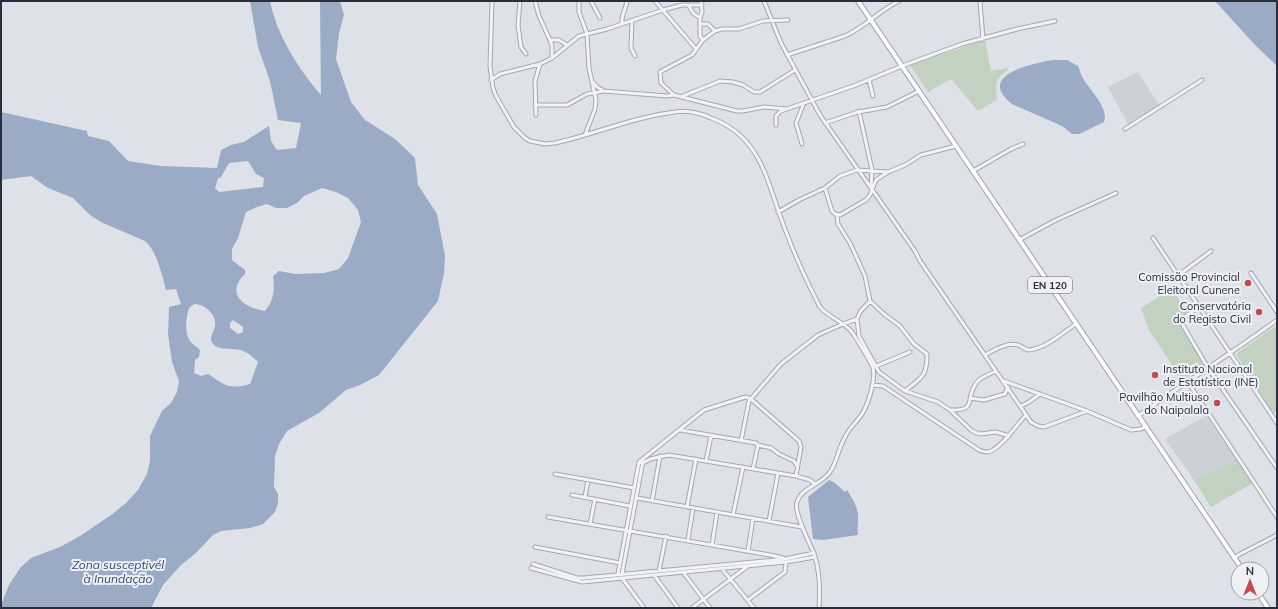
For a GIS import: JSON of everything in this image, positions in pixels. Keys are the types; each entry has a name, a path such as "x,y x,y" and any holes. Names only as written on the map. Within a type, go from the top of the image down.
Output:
{"main road":[{"name":"EN 120","path":"858,1 1236,561"}],"street":[{"path":"492,1 491,80 496,96 508,118 514,127 525,138 550,144 676,112 695,113 728,125 748,144 757,156 778,212 820,307 852,332 874,367 905,391 932,399 950,410 972,431 980,434 996,432 1009,436"},
{"path":"520,1 518,25 521,47 526,54"},
{"path":"535,1 539,16 552,46 552,58"},
{"path":"579,1 578,12 587,34 587,56 596,100 595,109 585,135"},
{"path":"591,1 600,18"},
{"path":"622,23 622,16 625,11 627,1"},
{"path":"662,1 657,2 696,49"},
{"path":"681,1 682,5"},
{"path":"701,1 702,12 700,18 700,36 703,40"},
{"path":"764,1 771,21 787,55 825,123 915,251 920,261 1031,422 1038,426 1044,427 1087,411"},
{"path":"787,55 845,36 862,28 870,19 899,1"},
{"path":"980,1 983,38"},
{"path":"491,80 500,74 540,64 552,58 578,36 682,5 702,5"},
{"path":"689,6 693,13 700,18"},
{"path":"632,20 631,48 636,56"},
{"path":"674,95 661,83 660,72 692,55 703,40 715,31 739,28 761,22 788,20"},
{"path":"776,125 776,116 778,113 869,80 902,66 962,44 1028,26 1055,21"},
{"path":"700,24 708,24 715,31"},
{"path":"550,40 559,40 567,45"},
{"path":"536,115 535,81 540,64"},
{"path":"682,97 720,81 743,85 757,92 796,70"},
{"path":"869,80 873,96"},
{"path":"1125,129 1202,80"},
{"path":"592,81 604,91"},
{"path":"535,105 567,105 586,94 604,91 667,96 674,95 737,111 764,106 788,109"},
{"path":"825,123 859,111 887,107 919,91"},
{"path":"802,144 796,122 804,103"},
{"path":"837,215 844,213 866,200 870,195 872,170 859,111"},
{"path":"972,171 1023,144"},
{"path":"871,189 876,180 921,155 956,146"},
{"path":"778,212 825,188 840,176 857,170 888,172"},
{"path":"825,188 832,211 837,215 838,224 850,243 866,276 870,301 900,326 914,344 927,354 926,372 905,391"},
{"path":"1019,240 1056,220 1116,193"},
{"path":"1153,238 1277,423"},
{"path":"1178,275 1211,251"},
{"path":"1251,273 1277,312"},
{"path":"819,608 820,576 814,555 802,527 796,503 808,488 822,481 831,471 844,438 861,416 868,402 874,367 860,336 857,319 860,312 870,301"},
{"path":"1200,307 1181,320 1208,368 1277,468"},
{"path":"741,441 749,401 781,364 818,335 857,319"},
{"path":"1138,416 1187,381 1231,354 1277,320"},
{"path":"985,355 1000,347 1008,345 1017,345 1028,350 1042,346 1076,324"},
{"path":"874,367 910,352"},
{"path":"950,410 965,409 968,406 971,392 977,381 996,371"},
{"path":"1004,381 1087,411 1131,430 1141,429 1146,426"},
{"path":"1187,381 1277,517"},
{"path":"872,385 883,386 978,450 989,452 994,449 1009,436 1026,415"},
{"path":"970,398 984,400 1005,394 1008,387"},
{"path":"1021,406 1040,394"},
{"path":"618,574 630,506 642,461 708,408 746,397 751,399 799,441 801,447 796,476"},
{"path":"680,430 756,443 758,445 771,448 779,454 794,461 797,466"},
{"path":"706,461 711,436"},
{"path":"753,469 758,445"},
{"path":"642,461 669,455 796,476 810,480 815,484"},
{"path":"652,501 660,456"},
{"path":"688,507 696,459"},
{"path":"622,574 637,498 642,461"},
{"path":"733,515 743,467"},
{"path":"769,521 778,473"},
{"path":"555,474 634,488"},
{"path":"585,497 588,480"},
{"path":"572,495 630,506"},
{"path":"637,498 802,527"},
{"path":"590,524 595,499"},
{"path":"688,540 693,508"},
{"path":"712,545 717,512"},
{"path":"548,517 666,536 748,551 786,560"},
{"path":"748,551 753,518"},
{"path":"1234,558 1260,542 1277,535"},
{"path":"659,570 666,536"},
{"path":"535,547 620,563"},
{"path":"786,560 577,578 532,566 577,581 722,569 749,566 786,560 814,555"},
{"path":"748,600 785,572 786,560"},
{"path":"692,608 749,566"},
{"path":"722,569 731,578 754,608"},
{"path":"684,572 710,608"},
{"path":"654,575 678,608"},
{"path":"622,578 644,608"}],"shaded area":[{"path":"1138,72 1159,105 1128,124 1108,87"},
{"path":"1206,416 1236,459 1194,480 1165,439"}],"green space":[{"path":"985,40 991,71 1007,68 1008,70 998,79 996,90 997,100 978,111 951,79 928,92 910,65"},
{"path":"1172,289 1188,314 1180,320 1208,362 1182,380 1149,330 1141,308"},
{"path":"1277,325 1277,410 1273,413 1236,354"},
{"path":"1238,458 1255,482 1211,507 1194,480"}],"water":[{"name":"Zona susceptivél à Inundação","path":"250,1 270,1 273,14 283,39 304,74 321,95 320,1 340,1 344,15 339,33 336,59 351,102 365,120 395,139 415,158 418,185 437,214 445,256 444,273 438,301 379,375 360,385 346,390 319,413 287,431 279,444 275,456 274,487 278,494 278,503 275,512 263,524 250,528 221,531 213,535 196,553 181,565 163,585 151,608 1,608 9,585 20,568 31,558 60,547 80,536 111,515 126,503 138,490 147,474 150,460 150,436 162,411 171,403 177,392 179,381 172,362 168,334 169,307 181,304 176,289 166,290 156,257 145,241 103,223 90,215 73,198 48,188 31,176 1,180 1,112 87,131 88,136 109,141 128,161 161,166 217,168 221,150 231,145 244,142 269,126 271,141 277,150 296,148 301,123 278,120 270,81 258,47","holes":["248,161 256,174 264,178 263,187 219,192 215,188 218,179 221,177 229,163","322,188 336,192 348,198 358,210 361,222 348,258 339,269 324,273 295,274 279,271 273,276 273,295 265,311 250,307 239,298 237,293 239,281 245,274 245,270 232,260 232,249 238,238 246,212 267,204 276,208 287,208 297,203 304,196","194,304 198,304 206,308 212,314 215,322 211,338 213,344 219,348 237,349 243,351 258,362 250,384 237,387 223,384 208,374 201,376 194,373 195,360 199,357 200,350 188,337 186,320 189,308","233,320 243,327 243,332 238,334 230,328 230,323"]},
{"path":"1215,1 1277,1 1277,66 1255,45"},
{"path":"1054,60 1067,60 1078,66 1083,78 1102,106 1105,117 1104,122 1079,134 1072,134 1062,126 1012,104 1002,94 1000,85 1003,78 1011,72 1033,64"},
{"path":"829,480 845,492 847,490 853,500 858,515 858,535 823,540 813,539 808,497"}],"place":[{"name":"Comissão Provincial Eleitoral Cunene","path":"1248,283"},
{"name":"Conservatória do Registo Civil","path":"1259,312"},
{"name":"Instituto Nacional de Estatística (INE)","path":"1155,375"},
{"name":"Pavilhão Multiuso do Naipalala","path":"1217,403"}]}
